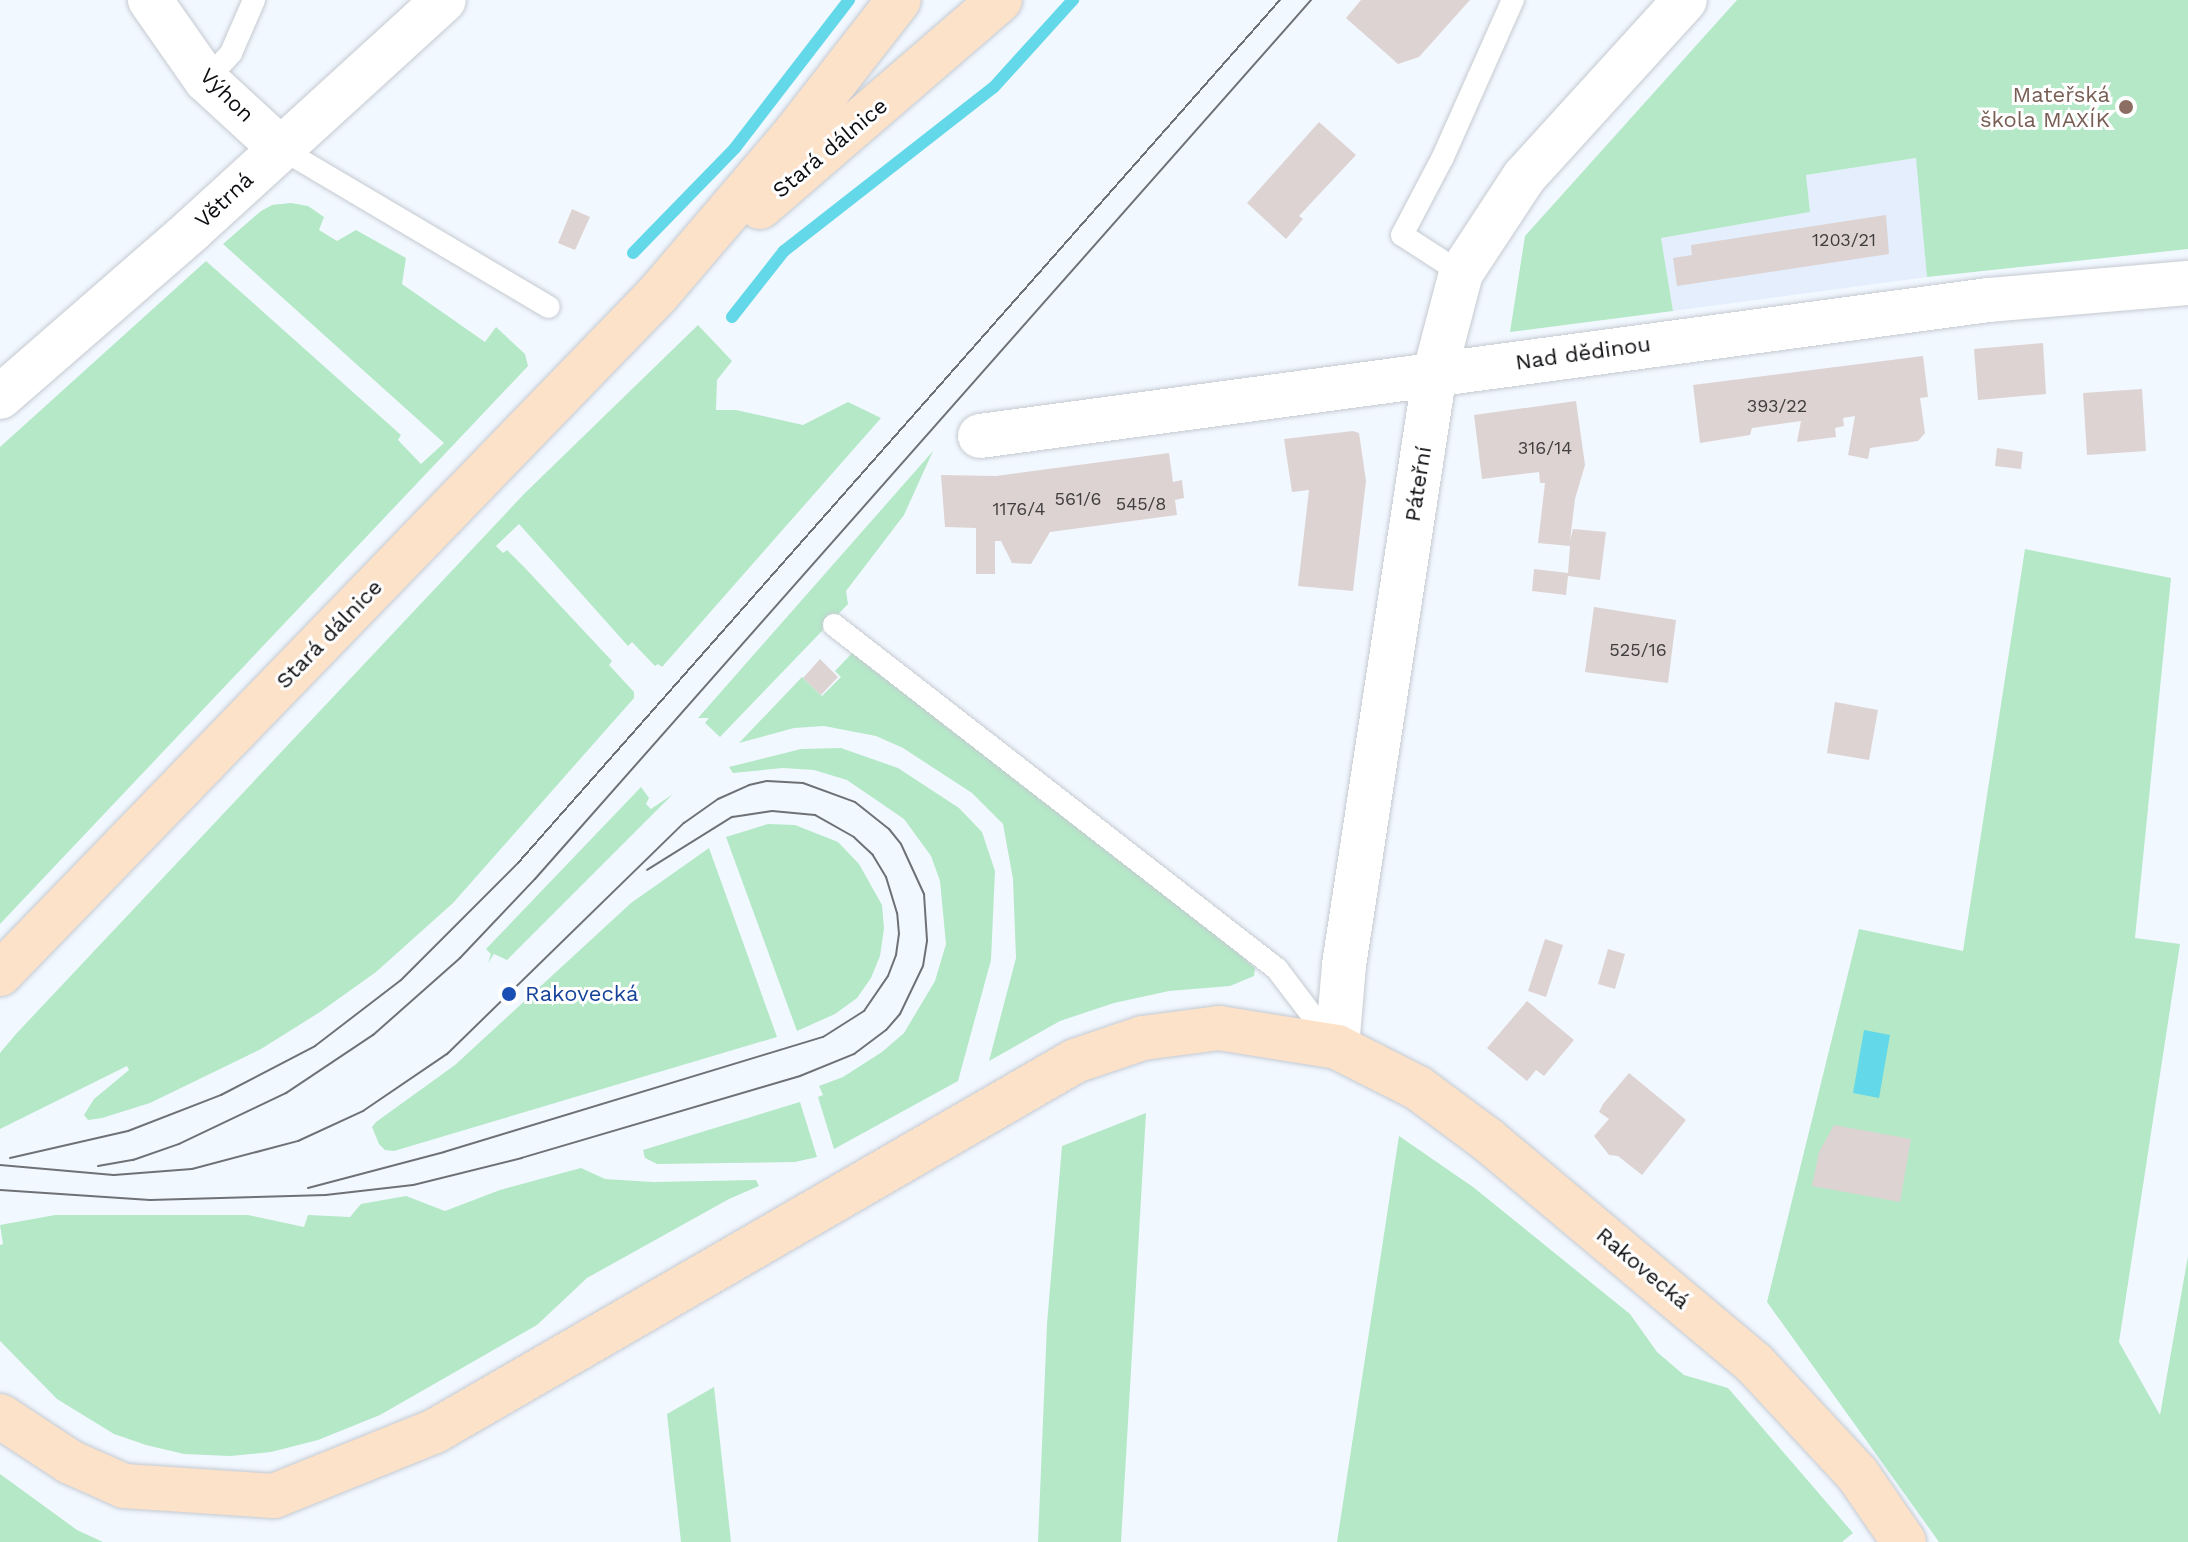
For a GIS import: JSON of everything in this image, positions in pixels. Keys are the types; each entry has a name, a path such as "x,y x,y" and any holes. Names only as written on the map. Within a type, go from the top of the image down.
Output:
{"main road":[{"name":"Stará dálnice","path":"0,974 658,294 793,136 899,0"},
{"name":"Stará dálnice","path":"658,294 1000,0"},
{"name":"Rakovecká","path":"0,1416 70,1462 124,1486 274,1496 435,1431 1075,1061 1143,1038 1219,1028 1337,1047 1418,1088 1488,1140 1754,1363 1858,1475 1904,1542"}],"street":[{"name":"Výhon","path":"150,0 206,80 280,148"},
{"name":"Větrná","path":"0,397 444,0"},
{"name":"Páteřní","path":"1337,1047 1344,965 1435,372 1461,273 1524,177 1685,0"},
{"name":"Nad dědinou","path":"980,436 1435,372 1973,302 2188,283"}],"lane":[{"path":"206,80 231,53 254,0"},
{"path":"1461,273 1402,235 1443,157 1513,0"},
{"path":"280,148 549,307"},
{"path":"834,625 1277,969 1337,1047"}],"shaded area":[{"path":"1917,158 1927,277 1673,311 1661,238 1810,212 1806,175"}],"green space":[{"path":"1737,0 2188,0 2188,249 1927,277 1916,158 1806,175 1810,212 1661,238 1673,311 1510,332 1525,236"},
{"path":"291,203 308,206 324,217 319,230 337,241 356,230 406,258 402,284 485,342 496,327 525,354 528,366 0,924 0,447 206,261 401,435 398,440 421,464 444,443 223,244 261,211 272,205"},
{"path":"698,325 732,361 717,380 716,410 736,410 803,425 848,402 881,418 662,667 658,664 655,666 632,642 628,646 519,524 496,546 503,553 507,550 612,661 609,665 634,692 634,698 453,903 376,972 320,1012 261,1049 150,1103 102,1118 88,1120 84,1115 94,1099 129,1070 127,1066 0,1129 0,1053 16,1034 524,494"},
{"path":"933,451 904,515 846,591 848,604 720,737 705,723 709,718 698,718"},
{"path":"2025,549 2171,578 2135,938 2180,944 2119,1342 2160,1415 2188,1256 2188,1542 1939,1542 1767,1302 1859,929 1963,951"},
{"path":"856,649 1238,953 1255,968 1254,976 1230,986 1169,991 1114,1003 1060,1021 989,1061 1016,958 1013,879 1003,824 972,793 903,748 876,736 824,726 794,728 739,743 802,677 822,696 841,677 835,671"},
{"path":"841,748 898,768 959,808 982,832 995,871 991,960 958,1081 834,1149 818,1097 823,1095 819,1086 843,1077 882,1052 904,1033 935,981 946,944 940,881 931,856 904,819 847,780 814,770 783,768 733,773 729,767 801,749"},
{"path":"641,787 649,798 646,804 651,809 673,794 507,960 494,954 488,963 491,954 486,949"},
{"path":"768,824 795,825 838,842 859,864 882,905 884,928 880,956 871,978 857,998 835,1014 797,1031 726,837"},
{"path":"709,848 777,1037 394,1151 385,1150 379,1144 372,1127 376,1122 455,1065 631,903"},
{"path":"800,1102 817,1157 795,1162 657,1164 645,1158 643,1150"},
{"path":"1146,1113 1121,1542 1038,1542 1047,1324 1062,1146"},
{"path":"1399,1136 1473,1187 1630,1314 1657,1352 1684,1375 1728,1388 1853,1533 1842,1542 1337,1542"},
{"path":"581,1168 605,1179 653,1182 756,1180 759,1186 729,1199 587,1278 537,1325 380,1415 318,1440 271,1452 230,1456 184,1454 146,1445 114,1434 57,1399 0,1341 0,1245 3,1244 0,1225 55,1215 248,1215 304,1227 308,1215 350,1217 361,1204 406,1196 445,1211 500,1190"},
{"path":"714,1387 731,1542 681,1542 667,1414"},
{"path":"0,1474 77,1530 103,1542 0,1542"}],"water":[{"path":"1864,1030 1890,1035 1879,1098 1853,1093"}],"building":[{"path":"1361,0 1470,0 1419,57 1398,64 1346,18"},
{"path":"1319,122 1356,155 1299,216 1303,219 1286,239 1247,203"},
{"path":"572,209 590,217 575,250 558,243"},
{"path":"1886,215 1889,254 1677,286 1673,258 1692,255 1691,245"},
{"path":"2043,343 2046,394 1978,400 1974,349"},
{"path":"1923,356 1928,397 1920,398 1925,433 1918,441 1870,448 1868,459 1848,455 1855,416 1843,418 1844,426 1835,428 1836,437 1797,442 1801,421 1752,428 1750,435 1700,443 1693,385"},
{"path":"2142,389 2146,451 2087,455 2083,393"},
{"path":"1576,401 1585,465 1575,499 1570,541 1573,529 1606,532 1600,580 1568,576 1566,595 1532,591 1534,569 1568,573 1570,546 1538,543 1545,483 1540,483 1539,472 1482,479 1474,415"},
{"path":"1353,431 1359,433 1366,481 1353,591 1298,586 1309,490 1292,492 1284,439"},
{"path":"1997,448 2023,452 2021,469 1995,466"},
{"path":"1169,453 1173,482 1182,480 1184,498 1175,500 1177,515 1050,532 1031,564 1012,563 1001,541 995,541 995,574 976,574 976,528 945,527 941,475 996,476"},
{"path":"1594,607 1676,620 1668,683 1585,672"},
{"path":"820,659 838,677 821,695 803,678"},
{"path":"1835,702 1878,710 1869,760 1827,753"},
{"path":"1545,939 1563,945 1546,997 1528,991"},
{"path":"1608,949 1625,954 1615,989 1598,984"},
{"path":"1527,1001 1574,1040 1544,1076 1536,1070 1527,1081 1487,1048"},
{"path":"1629,1073 1686,1120 1642,1175 1618,1156 1609,1155 1594,1136 1609,1119 1599,1112 1603,1104"},
{"path":"1834,1125 1911,1139 1900,1202 1812,1186 1819,1152"}],"waterway":[{"path":"633,253 735,148 849,0"},
{"path":"732,317 784,251 994,87 1073,0"}],"tram line":[{"path":"10,1158 128,1131 221,1095 315,1046 401,980 518,863 1280,0"},
{"path":"98,1166 133,1160 179,1144 286,1093 373,1035 460,958 535,879 1311,0"},
{"path":"0,1165 114,1175 192,1169 298,1141 363,1111 447,1054 684,823 718,799 749,785 767,781 803,783 855,802 889,829 901,844 924,894 927,941 923,966 900,1014 886,1030 854,1054 800,1076 522,1158 413,1185 326,1195 150,1200 0,1190"},
{"path":"308,1188 444,1152 823,1037 864,1011 888,976 896,955 899,934 897,913 886,877 873,855 854,837 815,815 772,811 732,817 647,870"}],"place":[{"name":"Mateřská škola MAXÍK","path":"2126,107"},
{"name":"Rakovecká","path":"509,994"}]}
